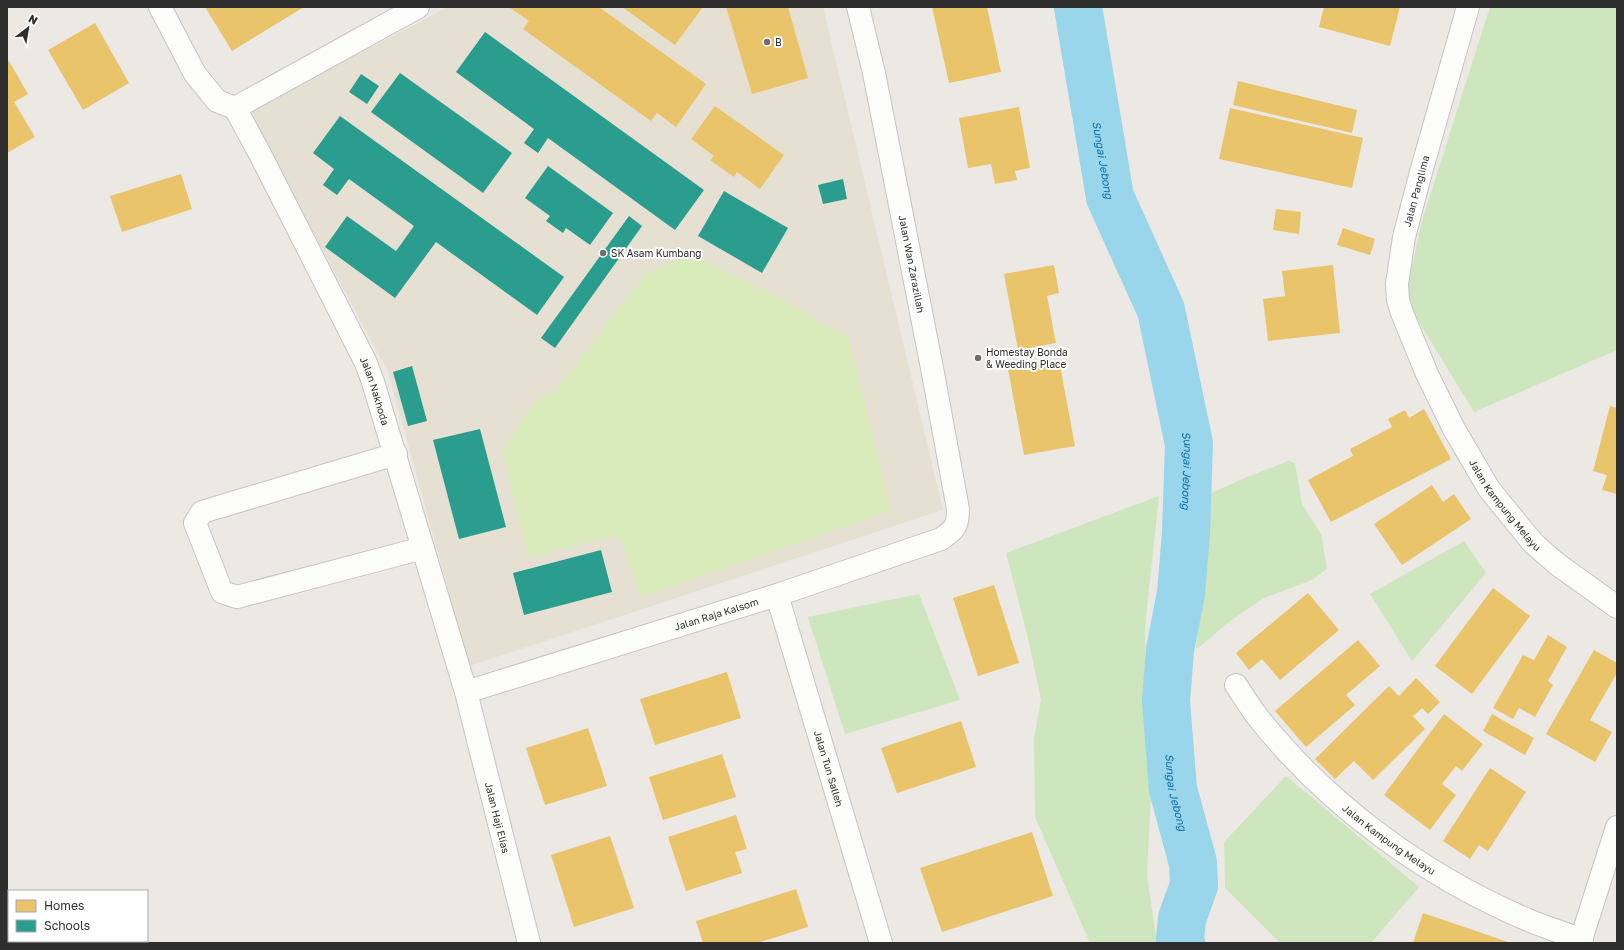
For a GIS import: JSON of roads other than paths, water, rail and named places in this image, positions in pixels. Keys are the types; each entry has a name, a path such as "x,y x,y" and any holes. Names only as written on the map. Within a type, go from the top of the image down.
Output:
{"street":[{"path":"161,8 195,74 217,101 235,108 418,7"},
{"name":"Jalan Wan Zarazillah","path":"858,7 874,73 929,352 958,509 958,522"},
{"name":"Jalan Panglima","path":"1427,374 1402,314 1398,300 1398,278 1404,237 1468,7"},
{"name":"Jalan Nakhoda","path":"235,108 260,154 366,363 396,454 466,692"},
{"name":"Jalan Kampung Melayu","path":"1427,374 1454,429 1489,489 1523,531 1533,543 1557,564 1617,607"},
{"path":"396,454 202,512 195,523 222,592 237,597 423,548"},
{"name":"Jalan Raja Kalsom","path":"466,692 777,594 941,539 952,531 958,522"},
{"name":"Jalan Tun Salleh","path":"777,594 881,943"},
{"name":"Jalan Kampung Melayu","path":"1236,685 1260,720 1293,758 1335,798 1379,834 1426,867 1476,895 1528,920 1581,941 1617,827"},
{"name":"Jalan Haji Elias","path":"466,692 529,943"}],"waterway":[{"name":"Sungai Jebong","path":"1078,7 1110,197 1161,310 1189,444 1186,533 1181,593 1170,650 1166,701 1173,789 1193,863 1194,885 1182,919 1180,938 1181,943"}],"place":[{"name":"B","path":"767,42"},
{"name":"SK Asam Kumbang","path":"603,253"},
{"name":"Homestay Bonda & Weeding Place","path":"978,358"}]}
